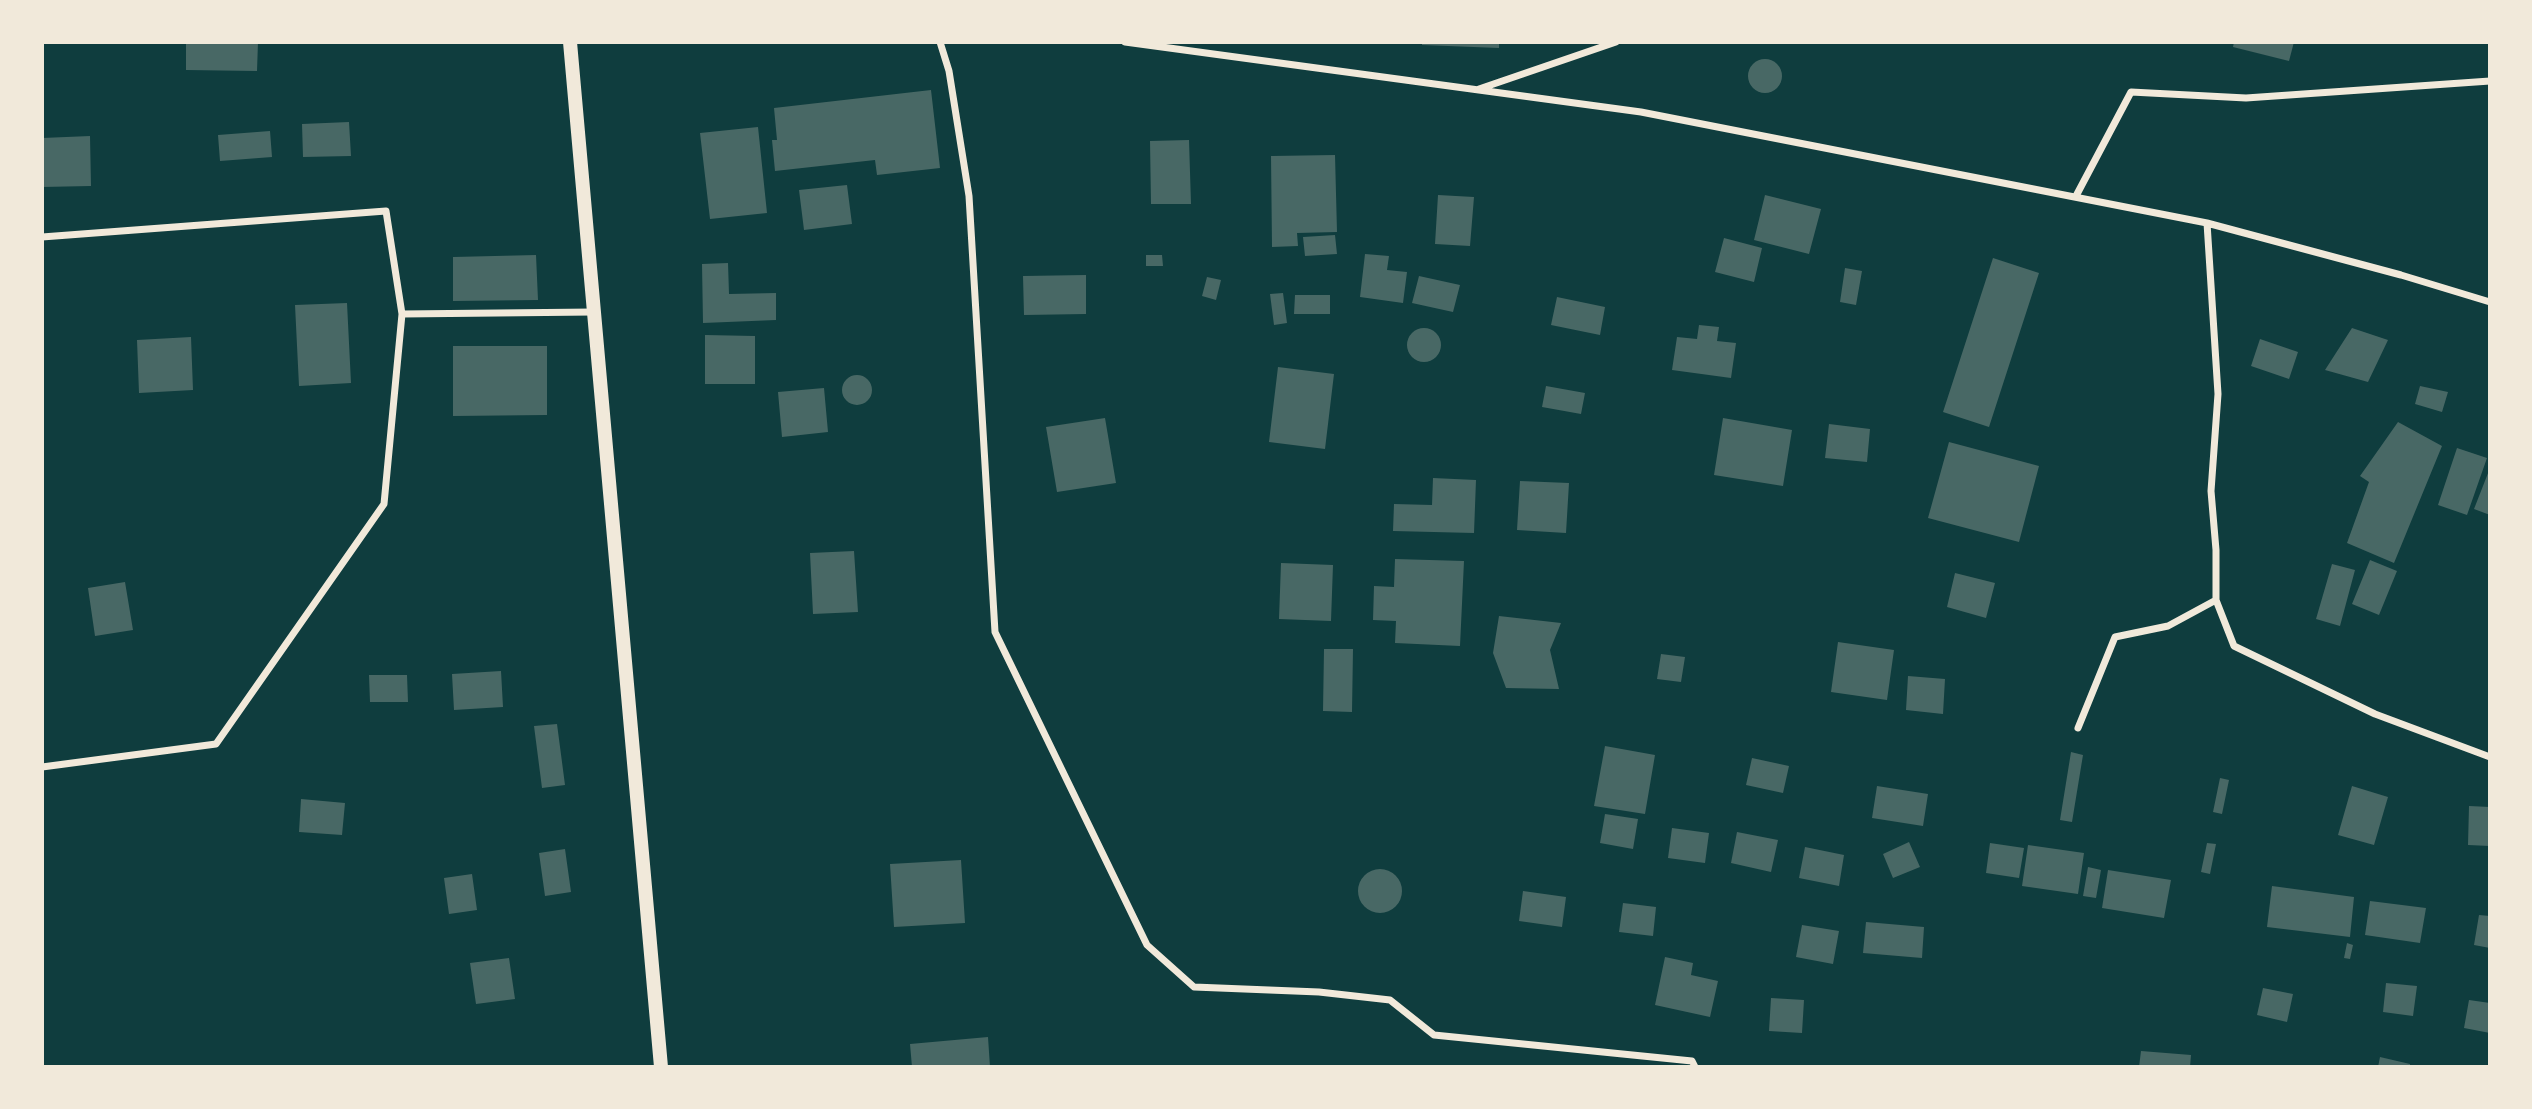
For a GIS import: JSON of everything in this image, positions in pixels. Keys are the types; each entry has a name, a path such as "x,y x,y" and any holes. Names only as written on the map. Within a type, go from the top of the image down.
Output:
{"main road":[{"path":"570,42 661,1067"}],"street":[{"path":"940,42 949,71 968,196 995,632 1147,945 1194,988 1319,992 1391,1000 1434,1035 1692,1061 1695,1067"},
{"path":"1125,42 1642,112 2207,223 2490,302"},
{"path":"1475,90 1616,42"},
{"path":"2076,196 2131,92 2246,98 2490,81"},
{"path":"42,237 386,211 402,314 384,504 216,744 42,767"},
{"path":"2207,223 2218,394 2211,491 2216,550 2216,600 2234,646 2375,714 2490,757"},
{"path":"402,314 593,312"},
{"path":"2078,728 2115,637 2168,626 2216,600"}],"building":[{"path":"186,42 258,42 257,71 186,70"},
{"path":"1422,42 1499,42 1499,48 1422,45"},
{"path":"2234,42 2294,42 2289,61 2233,47"},
{"path":"1765,59 1777,64 1782,76 1777,88 1765,93 1753,88 1748,76 1753,64"},
{"path":"931,90 940,168 877,175 875,160 775,171 772,140 777,140 774,108"},
{"path":"349,122 351,156 303,157 302,124"},
{"path":"758,127 767,213 710,219 700,133"},
{"path":"270,131 272,157 220,161 218,135"},
{"path":"90,136 91,186 42,187 42,138"},
{"path":"1189,140 1191,204 1151,204 1150,141"},
{"path":"1335,155 1337,232 1297,233 1298,246 1272,247 1271,156"},
{"path":"847,185 852,224 804,230 799,190"},
{"path":"1438,195 1474,197 1470,246 1435,244"},
{"path":"1765,195 1821,209 1809,254 1754,240"},
{"path":"1335,235 1337,254 1305,256 1303,237"},
{"path":"1724,238 1762,248 1754,282 1715,272"},
{"path":"1365,254 1389,256 1387,270 1407,272 1403,303 1360,297"},
{"path":"536,255 538,300 453,301 453,257"},
{"path":"1146,255 1162,255 1163,266 1146,266"},
{"path":"1993,258 2039,273 1989,427 1943,412"},
{"path":"728,263 729,294 776,293 776,320 703,323 702,264"},
{"path":"1845,268 1862,271 1856,305 1840,302"},
{"path":"1086,275 1086,314 1024,315 1023,276"},
{"path":"1419,276 1460,285 1453,312 1412,303"},
{"path":"1207,277 1221,280 1216,300 1202,296"},
{"path":"1283,293 1287,323 1274,325 1270,294"},
{"path":"1295,295 1330,295 1330,314 1294,314"},
{"path":"1557,297 1605,307 1600,335 1551,325"},
{"path":"347,303 351,383 299,386 295,305"},
{"path":"1699,325 1719,327 1717,341 1736,343 1731,378 1672,370 1677,337 1697,339"},
{"path":"1424,328 1436,333 1441,345 1436,357 1424,362 1412,357 1407,345 1412,333"},
{"path":"2352,328 2388,340 2368,382 2325,370"},
{"path":"705,335 755,336 755,384 705,384"},
{"path":"191,337 193,390 139,393 137,340"},
{"path":"2260,339 2298,352 2289,379 2251,366"},
{"path":"453,346 547,346 547,415 453,416"},
{"path":"1278,367 1334,374 1325,449 1269,442"},
{"path":"857,375 868,379 872,390 868,401 857,405 846,401 842,390 846,379"},
{"path":"1546,386 1585,393 1581,414 1542,407"},
{"path":"2420,386 2448,392 2442,412 2415,404"},
{"path":"824,388 828,432 782,437 778,392"},
{"path":"1105,418 1116,483 1057,492 1046,427"},
{"path":"1723,418 1792,430 1783,486 1714,475"},
{"path":"2398,422 2442,446 2394,563 2347,543 2369,482 2360,476"},
{"path":"1829,424 1870,429 1867,462 1825,458"},
{"path":"1949,442 2039,466 2019,542 1928,518"},
{"path":"2457,448 2487,458 2467,515 2438,505"},
{"path":"2490,468 2490,515 2474,509"},
{"path":"1433,478 1476,480 1474,533 1393,531 1394,504 1432,505"},
{"path":"1520,481 1569,483 1566,533 1517,530"},
{"path":"854,551 858,612 813,614 810,553"},
{"path":"1395,559 1464,561 1460,646 1395,643 1396,621 1373,620 1374,586 1394,587"},
{"path":"2370,560 2397,571 2379,615 2352,604"},
{"path":"1281,563 1333,565 1331,621 1279,619"},
{"path":"2332,564 2355,570 2340,626 2316,619"},
{"path":"1955,573 1995,583 1986,618 1947,607"},
{"path":"125,582 133,630 95,636 88,588"},
{"path":"1499,616 1561,623 1550,650 1559,689 1506,688 1493,653"},
{"path":"1838,642 1894,650 1887,700 1831,692"},
{"path":"1324,649 1353,649 1352,712 1323,711"},
{"path":"1661,654 1685,657 1681,682 1657,679"},
{"path":"501,671 503,707 454,710 452,674"},
{"path":"369,675 407,675 408,702 370,702"},
{"path":"1908,676 1945,679 1943,714 1906,710"},
{"path":"557,724 565,785 542,788 534,726"},
{"path":"1605,746 1655,755 1645,814 1594,806"},
{"path":"2071,752 2083,755 2072,822 2060,820"},
{"path":"1752,758 1789,766 1783,793 1746,785"},
{"path":"2220,778 2229,780 2222,814 2213,812"},
{"path":"1877,786 1928,794 1923,826 1872,818"},
{"path":"2352,786 2388,797 2374,845 2338,835"},
{"path":"301,799 345,803 342,835 299,832"},
{"path":"2469,806 2490,807 2490,846 2468,845"},
{"path":"1605,814 1638,819 1633,849 1600,843"},
{"path":"1672,828 1709,833 1705,863 1668,858"},
{"path":"1737,832 1778,840 1771,872 1731,863"},
{"path":"1909,842 1920,867 1893,878 1883,854"},
{"path":"1990,843 2024,848 2019,878 1986,873"},
{"path":"2207,843 2216,844 2210,874 2201,872"},
{"path":"2028,845 2084,853 2078,894 2022,886"},
{"path":"1805,847 1844,855 1839,886 1799,878"},
{"path":"565,849 571,892 545,896 539,853"},
{"path":"961,860 965,923 894,927 890,864"},
{"path":"2088,867 2101,870 2096,898 2083,896"},
{"path":"1380,869 1395,876 1402,891 1395,906 1380,913 1365,906 1358,891 1365,876"},
{"path":"2108,870 2171,880 2164,918 2102,908"},
{"path":"472,874 477,910 449,914 444,878"},
{"path":"2272,886 2354,897 2350,937 2267,927"},
{"path":"1523,891 1566,897 1562,927 1519,921"},
{"path":"2370,901 2426,908 2420,943 2365,935"},
{"path":"1623,903 1656,907 1653,936 1619,932"},
{"path":"2479,915 2490,916 2490,948 2474,945"},
{"path":"1866,922 1924,927 1922,958 1863,953"},
{"path":"1802,925 1839,931 1833,964 1796,957"},
{"path":"2347,943 2353,945 2350,959 2344,958"},
{"path":"1665,957 1693,963 1691,975 1718,981 1710,1017 1655,1005"},
{"path":"509,958 515,999 476,1004 470,963"},
{"path":"2386,983 2417,986 2413,1016 2383,1012"},
{"path":"2263,988 2293,994 2287,1022 2257,1015"},
{"path":"1771,998 1804,1000 1802,1033 1769,1031"},
{"path":"2469,1000 2490,1003 2490,1033 2464,1028"},
{"path":"988,1037 990,1067 912,1067 910,1044"},
{"path":"2141,1051 2191,1055 2190,1067 2139,1067"},
{"path":"2380,1057 2410,1064 2410,1067 2378,1067"}]}
